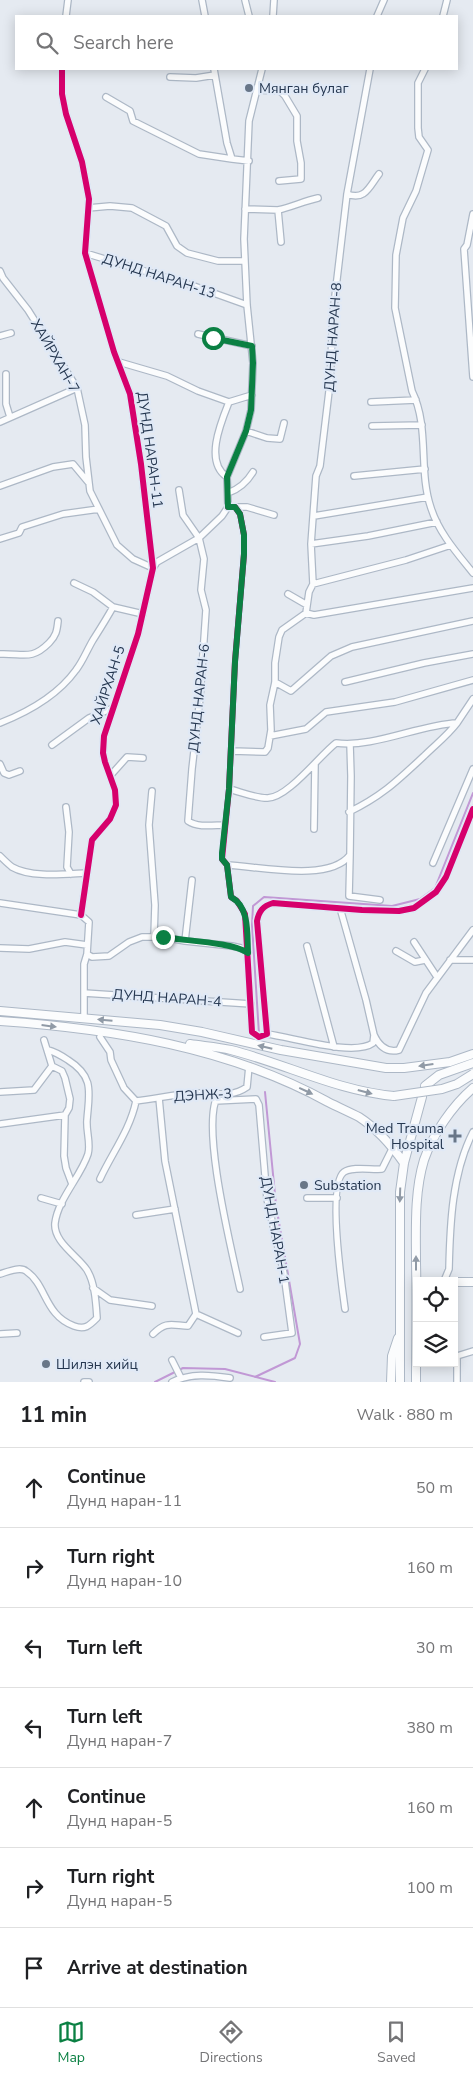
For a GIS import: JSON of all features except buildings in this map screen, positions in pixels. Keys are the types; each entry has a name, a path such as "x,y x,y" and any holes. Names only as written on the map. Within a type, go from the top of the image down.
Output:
{"main road":[{"path":"0,1010 202,1032 281,1050 386,1068 404,1068 450,1062 473,1054"},
{"path":"0,1021 165,1043 249,1066 310,1092 360,1118 393,1147 404,1163"},
{"path":"98,1034 230,1050 373,1094 394,1096 442,1089 456,1084 473,1074"},
{"path":"425,1086 439,1075 473,1063"},
{"path":"417,1277 418,1196 424,1160 442,1126 473,1088"},
{"path":"400,1382 400,1192 404,1163 422,1097"},
{"path":"458,1282 473,1282"},
{"path":"400,1285 413,1284"},
{"path":"416,1382 417,1322"},
{"path":"391,1382 392,1356 400,1329"}],"street":[{"path":"66,15 68,0"},
{"path":"202,0 205,15"},
{"path":"245,0 249,15"},
{"path":"273,15 274,0"},
{"path":"377,15 384,0"},
{"path":"443,15 447,0"},
{"name":"ДУНД НАРАН-13","path":"62,70 62,94 66,114 82,162 89,199 86,253 194,286 247,305"},
{"path":"74,583 93,592 113,607 143,614 153,568 157,562 199,538 222,516 228,507 227,477 246,431 251,410 252,346 247,305 245,209 250,121 262,70"},
{"name":"ДУНД НАРАН-8","path":"306,613 309,592 313,584 311,544 316,476 320,466 330,383 333,313 347,194 370,70"},
{"path":"424,70 418,83 418,128 419,137 428,150 416,191 403,218 396,255 395,308 412,391 422,425 428,498 437,522 450,545 473,573"},
{"path":"170,77 196,78 215,72 227,143 232,159"},
{"path":"257,90 280,91 297,116 297,141 301,163 301,179 279,181"},
{"path":"106,98 130,111 133,121 199,154 249,161"},
{"path":"347,194 355,197 363,195 379,174"},
{"path":"245,209 278,210 318,198"},
{"path":"88,208 110,206 132,208 166,226 177,246 187,254 218,261 245,261"},
{"path":"278,210 281,242"},
{"path":"473,214 467,245 464,249 464,259 473,377"},
{"name":"ДУНД НАРАН-11","path":"86,253 130,394 153,568"},
{"name":"ХАЙРХАН-7","path":"0,273 23,303 77,388 85,425 90,491 117,545 133,559 153,568"},
{"path":"23,303 26,294"},
{"path":"0,336 11,334"},
{"path":"198,334 252,346"},
{"name":"ДУНД НАРАН-11","path":"119,362 167,376 198,391 229,402"},
{"path":"6,374 6,404 10,417"},
{"path":"0,422 77,388"},
{"path":"227,477 221,473 217,464 216,452 220,426 229,402 252,395"},
{"path":"371,402 416,400"},
{"path":"246,431 267,438 280,439 284,423"},
{"path":"372,426 422,425"},
{"path":"0,486 53,467 74,464 88,482"},
{"path":"354,476 425,468"},
{"path":"228,493 236,490 246,482 253,472"},
{"name":"ДУНД НАРАН-11","path":"179,490 183,515 199,538"},
{"path":"314,516 428,498"},
{"path":"228,507 255,509 274,514"},
{"path":"235,507 240,514 244,554 230,743 232,751 222,859 227,865 231,897 237,901 245,914 252,1032 259,1037 267,1034 334,1047 364,1048 373,1043 374,1035"},
{"path":"0,539 19,533 22,527 51,517 99,509"},
{"path":"311,544 368,536 437,522"},
{"name":"ДУНД НАРАН-6","path":"199,538 204,559 202,590 206,610 200,698 188,821 207,825 225,825"},
{"path":"313,584 406,560 450,545"},
{"path":"232,751 265,752 268,748 270,706 275,682 275,663 282,630 306,613 314,615 473,588"},
{"path":"288,594 307,605"},
{"name":"ХАЙРХАН-5","path":"0,723 35,706 70,678 87,654 113,607"},
{"name":"ХАЙРХАН-5","path":"81,914 92,840 110,819 116,805 117,797 103,753 104,736 143,614"},
{"path":"0,654 26,655 38,653 54,639 58,621"},
{"path":"275,682 291,691 330,656 352,647 473,621"},
{"path":"345,682 424,663 473,654"},
{"path":"270,736 306,729 326,712 395,702 473,680"},
{"path":"349,812 374,800 400,780 446,737 473,699"},
{"name":"ХАЙРХАН-5","path":"52,745 89,718 113,708"},
{"path":"229,789 273,798 282,794 315,764 322,753 336,743 350,744 410,732 436,724 457,723"},
{"path":"350,744 348,895 350,897 380,900"},
{"path":"110,776 127,757 143,758"},
{"path":"0,764 4,773 9,775 20,771"},
{"path":"314,829 315,764"},
{"path":"433,863 473,769"},
{"path":"152,791 149,825 155,905 154,937"},
{"path":"66,807 69,832 67,867 71,874"},
{"path":"267,1034 259,958 257,921 259,912 273,903 399,911 414,908 436,892 446,877 473,809"},
{"path":"227,865 250,865 272,870 302,872 342,863 350,854"},
{"path":"0,856 12,867 23,871 51,875 86,873"},
{"path":"185,942 192,880"},
{"path":"0,903 81,914 89,922 88,954 84,964 84,1018"},
{"path":"340,908 374,1035 378,1044 393,1052 400,1050 426,993 473,930"},
{"path":"88,954 92,957 109,956 134,938 154,937 232,946 241,948 248,953"},
{"path":"0,948 29,949 65,942 87,945"},
{"path":"414,942 437,977"},
{"path":"307,946 334,1047"},
{"path":"396,951 415,962 425,960"},
{"path":"450,960 473,960"},
{"name":"ДУНД НАРАН-4","path":"84,993 251,1004"},
{"path":"98,1034 110,1052 111,1060 124,1088 136,1101 128,1126 100,1179"},
{"path":"44,1040 52,1066 62,1071 70,1099 69,1108 65,1115 64,1156 72,1184"},
{"path":"0,1274 21,1269 26,1270 58,1317 68,1324 87,1328 97,1318 93,1288 87,1270 68,1249 56,1231 55,1223 62,1204 89,1152 87,1120 89,1112 89,1082 81,1069 54,1051 48,1050"},
{"path":"0,1092 34,1090 52,1066"},
{"name":"ДЭНЖ-3","path":"136,1101 193,1093 213,1093 217,1098 238,1093 247,1087 249,1066"},
{"path":"152,1334 167,1324 188,1326 196,1314 165,1161 159,1098"},
{"path":"217,1098 212,1117 218,1184 240,1289"},
{"name":"ДУНД НАРАН-1","path":"217,1098 256,1099 259,1105 267,1198 284,1274 292,1333 264,1338"},
{"path":"0,1124 65,1115"},
{"path":"446,1277 449,1269 457,1177 466,1146 473,1132"},
{"path":"344,1309 338,1245 337,1198 339,1177 345,1172 352,1170 382,1169 393,1147"},
{"path":"41,1198 62,1204"},
{"path":"307,1198 337,1198"},
{"path":"136,1216 175,1209"},
{"path":"93,1288 110,1300 152,1306"},
{"path":"196,1314 238,1333"},
{"path":"0,1334 17,1333"},
{"path":"457,1382 457,1356 473,1351"},
{"path":"173,1362 180,1375"},
{"path":"172,1382 180,1375 203,1374 230,1378"},
{"path":"84,1382 89,1382"}],"waterway":[{"path":"259,1034 252,925 253,906 264,897 392,906 420,899 435,888 473,793"},
{"path":"255,1377 295,1358 300,1344 276,1205 265,1092"},
{"path":"155,1382 183,1368 225,1369 275,1382"}],"cycle path":[{"path":"62,70 62,94 66,114 82,162 89,199 85,253 114,352 130,394 141,464 153,568 138,634 104,736 103,753 115,790 116,805 110,819 92,840 81,915"},
{"path":"228,507 235,507 240,514 244,535 244,554 235,661 229,789 222,859 227,865 231,897 237,901 245,914 252,1032 259,1037 267,1034 257,921 262,909 273,903 362,910 399,911 414,908 436,892 446,877 473,809"}],"place":[{"name":"Мянган булаг","path":"249,88"},
{"name":"Med Trauma Hospital","path":"455,1136"},
{"name":"Substation","path":"304,1185"},
{"name":"Шилэн хийц","path":"46,1364"}],"route":[{"path":"163,937 185,942 232,946 241,948 248,953 245,914 237,901 231,897 227,865 222,859 222,853 232,751 230,743 244,554 244,535 240,514 235,507 228,507 227,477 246,431 251,410 253,363 252,346 213,338"}]}
